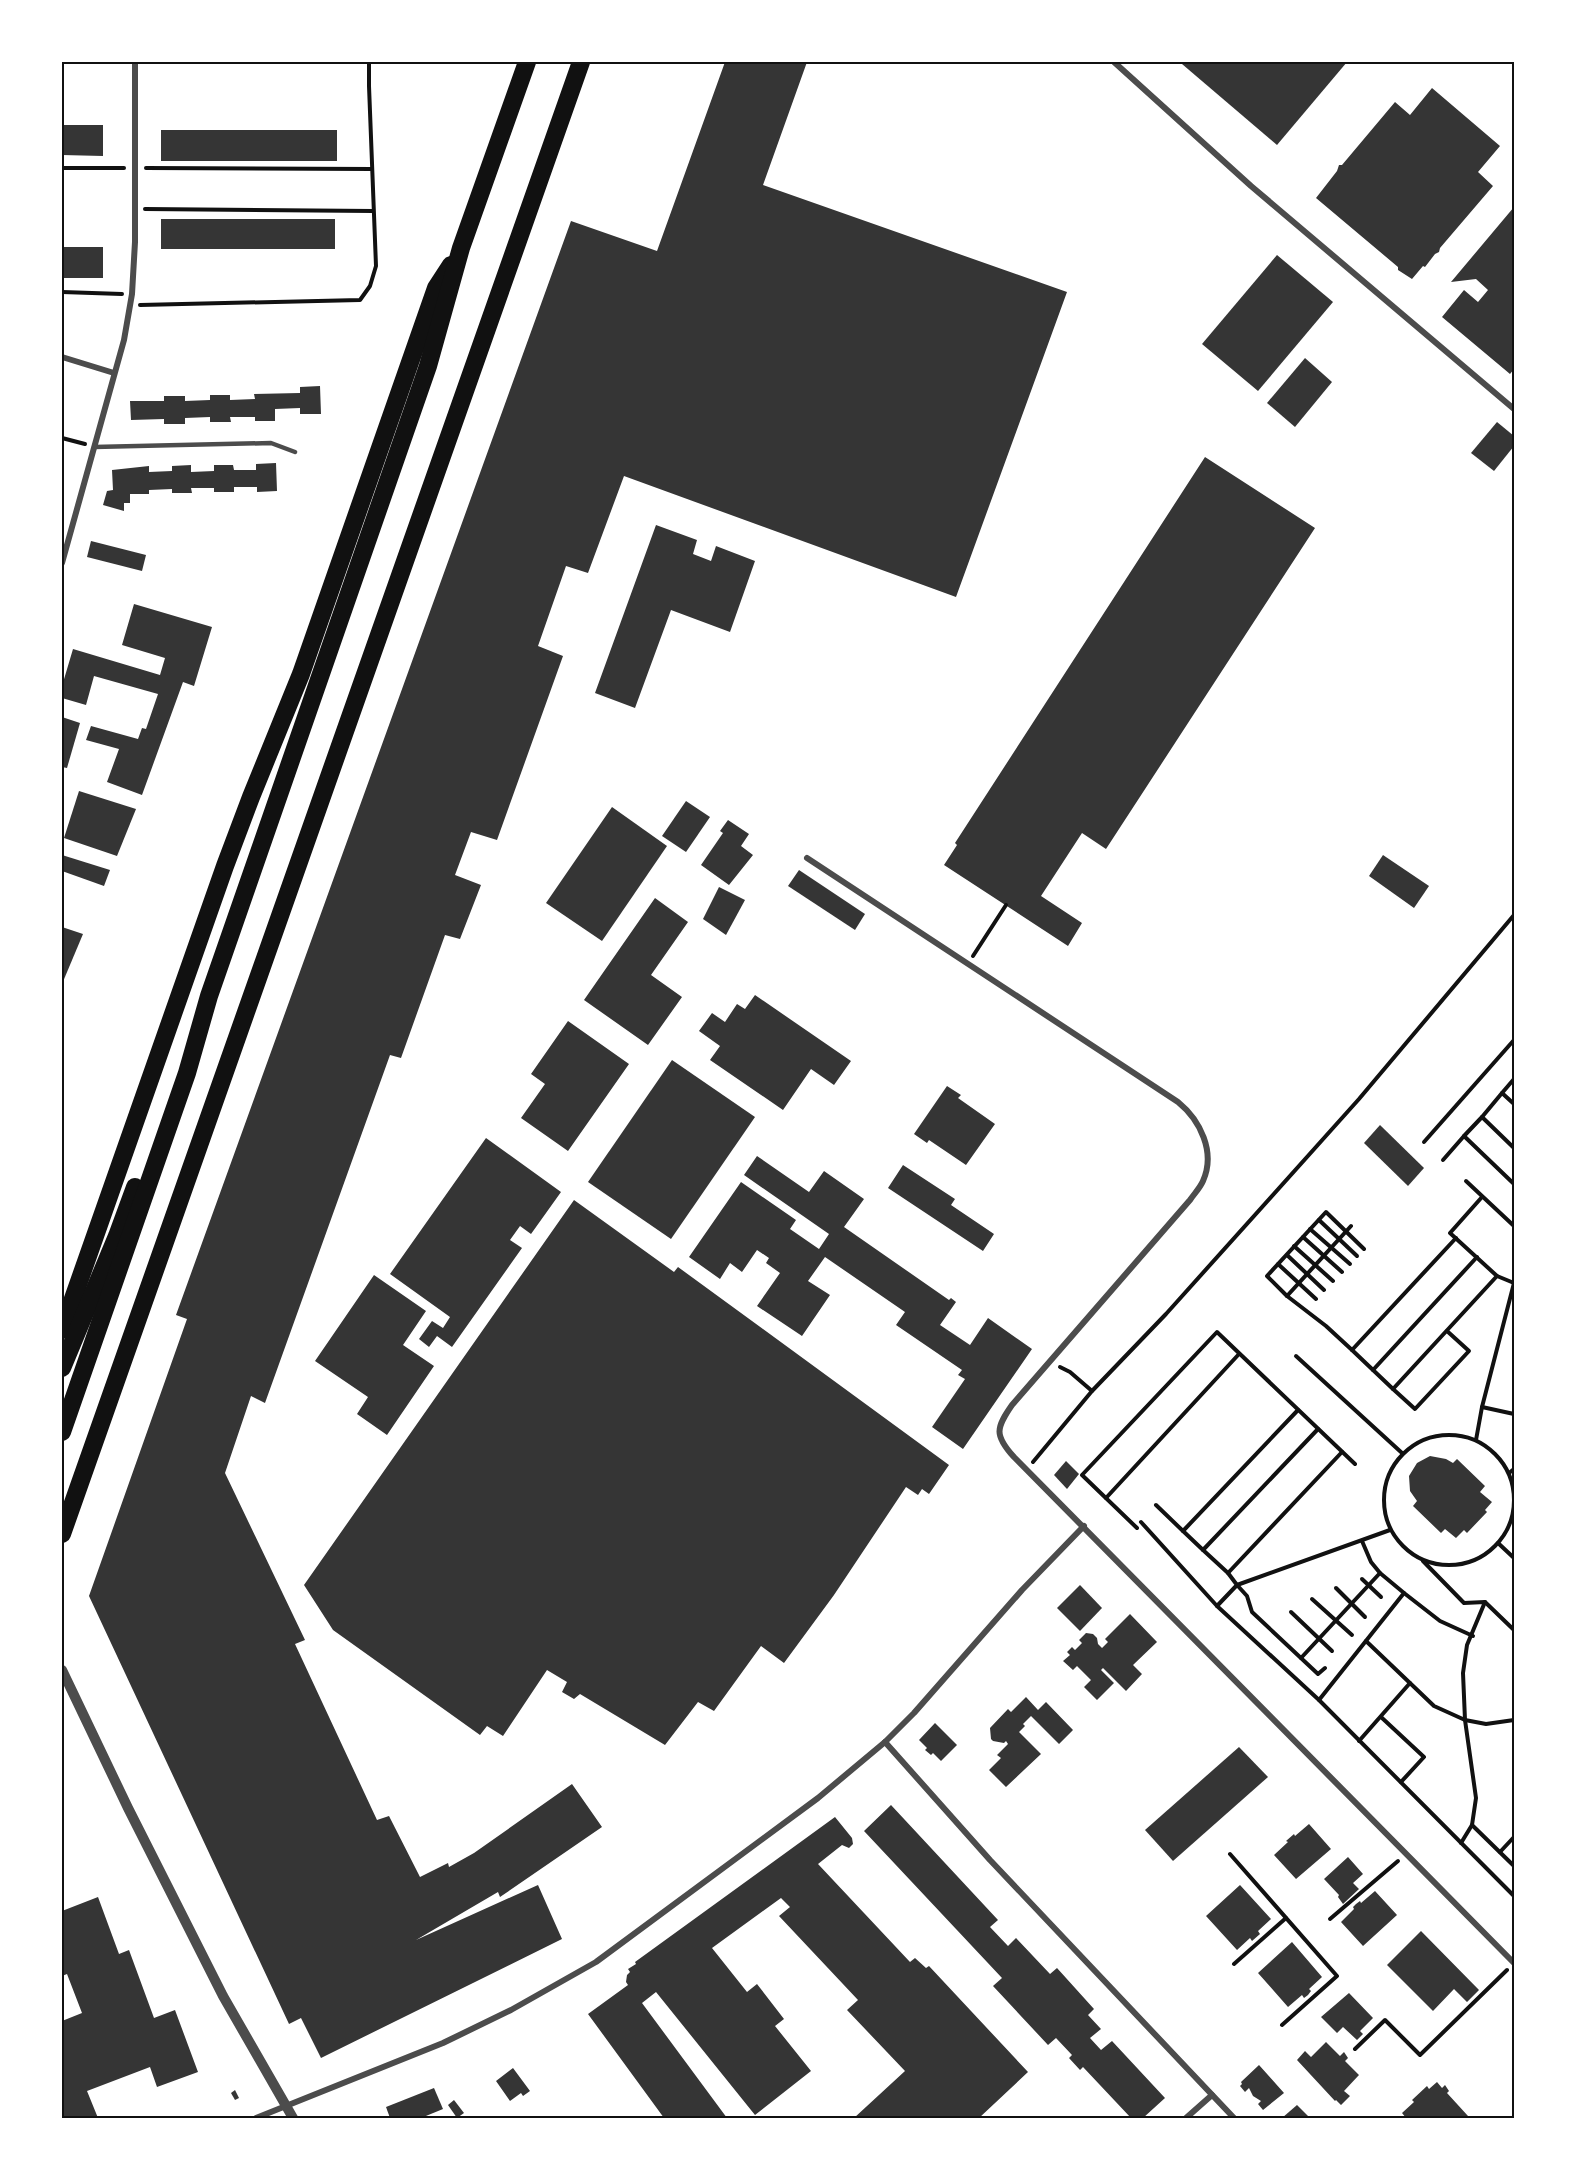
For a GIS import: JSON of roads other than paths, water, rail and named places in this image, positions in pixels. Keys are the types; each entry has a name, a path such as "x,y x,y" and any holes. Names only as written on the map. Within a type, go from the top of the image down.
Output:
{"highway":[{"path":"62,1432 187,1073 209,996 428,366 461,248 527,62"},
{"path":"62,1526 581,62"},
{"path":"62,1330 229,856 312,642 436,288 461,248"},
{"path":"62,1368 117,1236 192,1026 209,996"},
{"path":"62,1534 70,1504"}],"street":[{"path":"62,564 124,340 132,294 135,242 135,62"},
{"path":"1114,62 1268,200 1515,409"},
{"path":"62,357 114,373"},
{"path":"807,858 1178,1102 1196,1120 1205,1139 1208,1160 1204,1180 1190,1200 1012,1405 1000,1422 1000,1436 1004,1447 1515,1963"},
{"path":"256,2118 286,2108 443,2043 511,2010 596,1962 818,1798 885,1742 1084,1526"},
{"path":"63,1675 223,1996 292,2118"},
{"path":"885,1742 997,1868 1234,2118"},
{"path":"1186,2118 1212,2095"}],"lane":[{"path":"94,447 271,443 295,452"}]}
